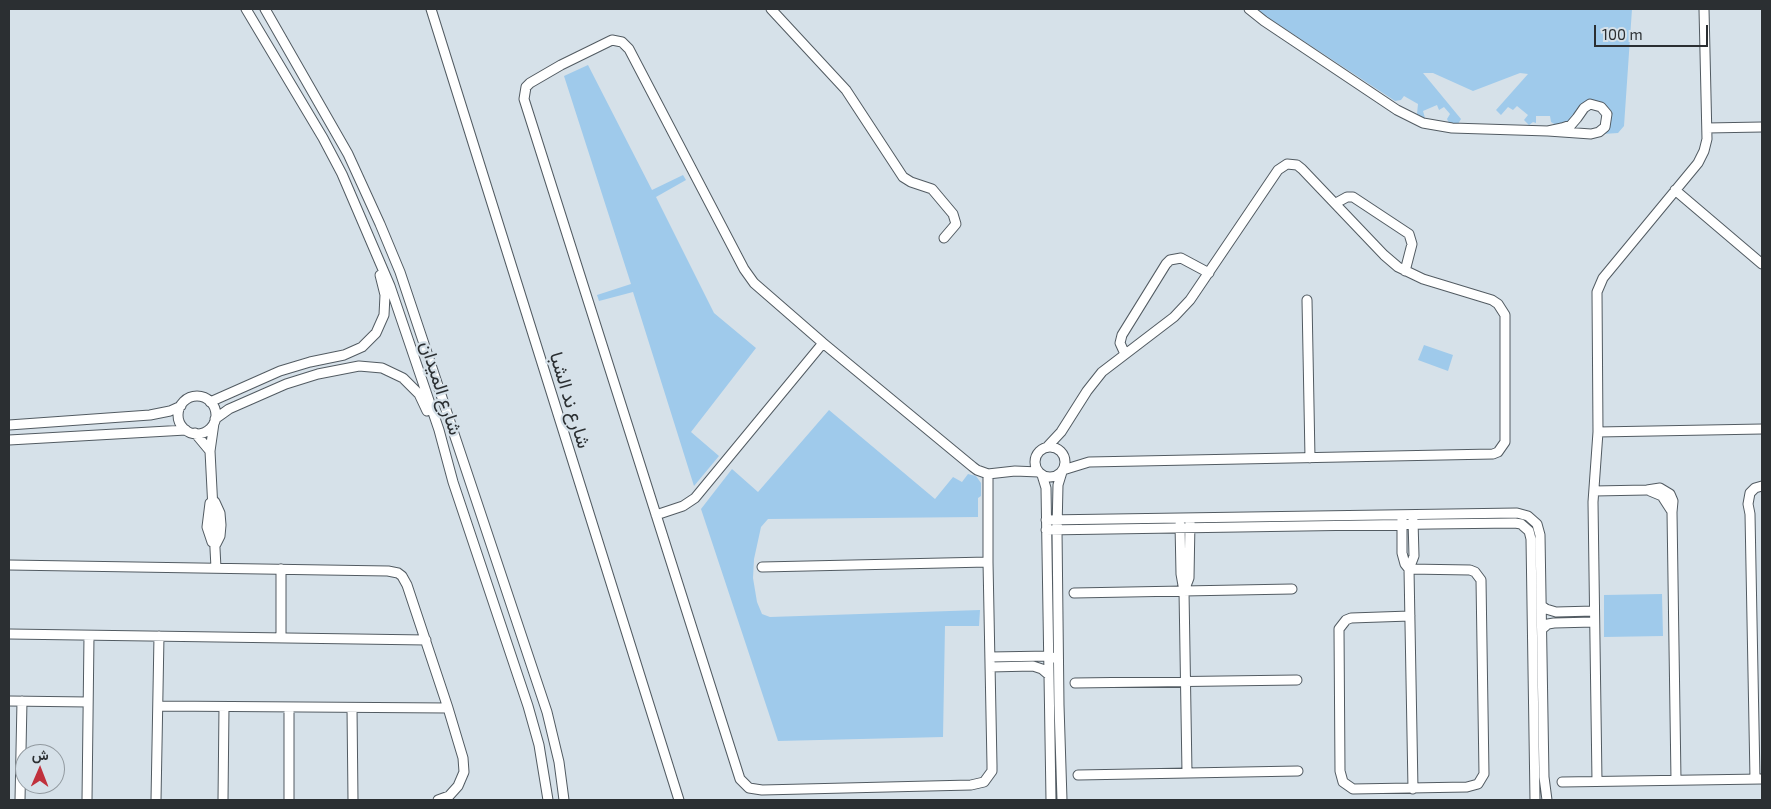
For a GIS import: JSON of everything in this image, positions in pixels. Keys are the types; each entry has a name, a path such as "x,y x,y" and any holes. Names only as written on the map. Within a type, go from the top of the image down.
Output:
{"street":[{"name":"شارع الميدان","path":"246,9 323,138 342,174 390,286 439,430 453,482 534,725 543,765 548,800"},
{"name":"شارع الميدان","path":"265,9 337,133 380,224 400,272 547,712 559,762 564,800"},
{"name":"شارع ند الشبا","path":"431,9 679,800"},
{"path":"771,9 846,90 903,177 911,182 932,189 953,214 956,224 944,238"},
{"path":"1249,9 1397,110 1423,123 1452,128 1548,131 1573,134 1595,133 1605,127 1606,114 1601,107 1590,104 1584,108 1570,125 1548,131"},
{"path":"1597,781 1594,490 1598,432 1598,287 1603,278 1702,157 1706,145 1707,128 1704,9"},
{"path":"988,474 992,771 984,782 978,785 951,786 762,790 749,788 740,779 738,773 526,104 524,93 530,83 607,42 617,40 626,45 749,276 760,289 977,470 988,474 1015,470 1052,477 1062,471 1089,462"},
{"path":"1707,128 1762,127"},
{"path":"1015,470 1047,447 1064,426 1098,376 1184,307 1282,166 1292,163 1297,165 1336,203 1384,255 1405,271 1424,279 1492,300 1502,309 1506,322 1505,436 1502,447 1493,454 1089,462 1063,455 1056,448 1047,447"},
{"path":"1675,190 1762,264"},
{"path":"1336,203 1347,197 1353,197 1409,234 1412,244 1405,271"},
{"path":"210,402 280,371 350,353 367,343 376,333 382,321 386,302 374,246"},
{"path":"1125,354 1120,343 1122,335 1170,260 1181,258 1209,273"},
{"path":"1307,300 1310,458"},
{"path":"656,515 683,506 695,498 823,343"},
{"path":"9,440 204,432 230,409 286,384 334,370 367,366 389,370 409,383 419,394 430,419 439,430"},
{"path":"9,425 150,415 170,411 195,396 204,397 210,402 216,412 210,451 216,568"},
{"path":"181,406 179,419 210,451"},
{"path":"1062,800 1057,525 1058,485 1065,463 1062,440 1064,426"},
{"path":"1598,432 1762,429"},
{"path":"1036,455 1035,464 1046,488 1051,800"},
{"path":"1562,782 1759,779 1748,500 1750,493 1755,488 1762,486"},
{"path":"1594,490 1647,490 1660,488 1667,492 1673,502 1676,780"},
{"path":"1750,514 1753,500 1762,491"},
{"path":"1413,520 1517,513 1533,519 1539,529 1544,777 1547,800"},
{"path":"1046,520 1057,525"},
{"path":"1046,530 1057,525 1402,520 1514,523 1524,526 1529,531 1531,540 1535,800"},
{"path":"1402,520 1403,556 1409,569"},
{"path":"1413,520 1414,556 1409,569 1413,788"},
{"path":"1185,523 1181,580 1184,591 1187,773"},
{"path":"762,567 988,562"},
{"path":"9,564 388,571 398,573 405,580 463,758 464,772 458,786 454,791 438,800"},
{"path":"280,638 281,569"},
{"path":"1409,569 1470,570 1475,572 1481,580 1484,768 1482,780 1473,786 1353,789 1343,782 1340,771 1339,629 1346,620 1351,618 1410,616"},
{"path":"1074,593 1292,589"},
{"path":"1542,606 1552,611 1594,611"},
{"path":"1542,629 1548,624 1554,623 1594,622"},
{"path":"9,634 426,640"},
{"path":"87,800 89,636"},
{"path":"156,800 159,636"},
{"path":"990,662 1052,657 1054,661 1055,697 1059,705"},
{"path":"990,662 1032,666 1042,669 1049,675"},
{"path":"1075,684 1297,680"},
{"path":"9,701 88,702"},
{"path":"20,800 22,701"},
{"path":"158,706 448,708"},
{"path":"223,800 224,706"},
{"path":"289,707 289,800"},
{"path":"352,708 353,800"},
{"path":"1078,775 1298,770"}],"shaded area":[{"path":"1255,9 1632,9 1624,126 1618,133 1603,134 1609,126 1598,103 1567,123 1556,125 1551,122 1550,116 1536,116 1536,123 1533,122 1529,125 1524,120 1528,115 1517,106 1513,110 1508,107 1501,115 1496,110 1528,74 1520,73 1473,91 1433,73 1423,73 1461,119 1458,124 1449,123 1447,119 1450,114 1444,107 1439,110 1437,105 1423,111 1425,118 1417,114 1418,104 1404,96 1401,100 1395,101"},
{"path":"588,65 652,190 683,175 686,180 656,197 714,313 756,348 691,432 719,456 694,486 633,292 599,301 597,295 631,284 564,76"},
{"path":"1424,345 1453,355 1448,371 1418,360"},
{"path":"829,410 935,499 953,477 962,482 968,474 976,476 981,483 981,496 978,498 978,517 768,519 761,527 754,559 753,578 757,602 762,614 770,617 980,610 979,626 945,626 943,737 778,741 701,509 732,469 758,492"},
{"path":"1662,594 1663,636 1604,637 1604,595"}]}
